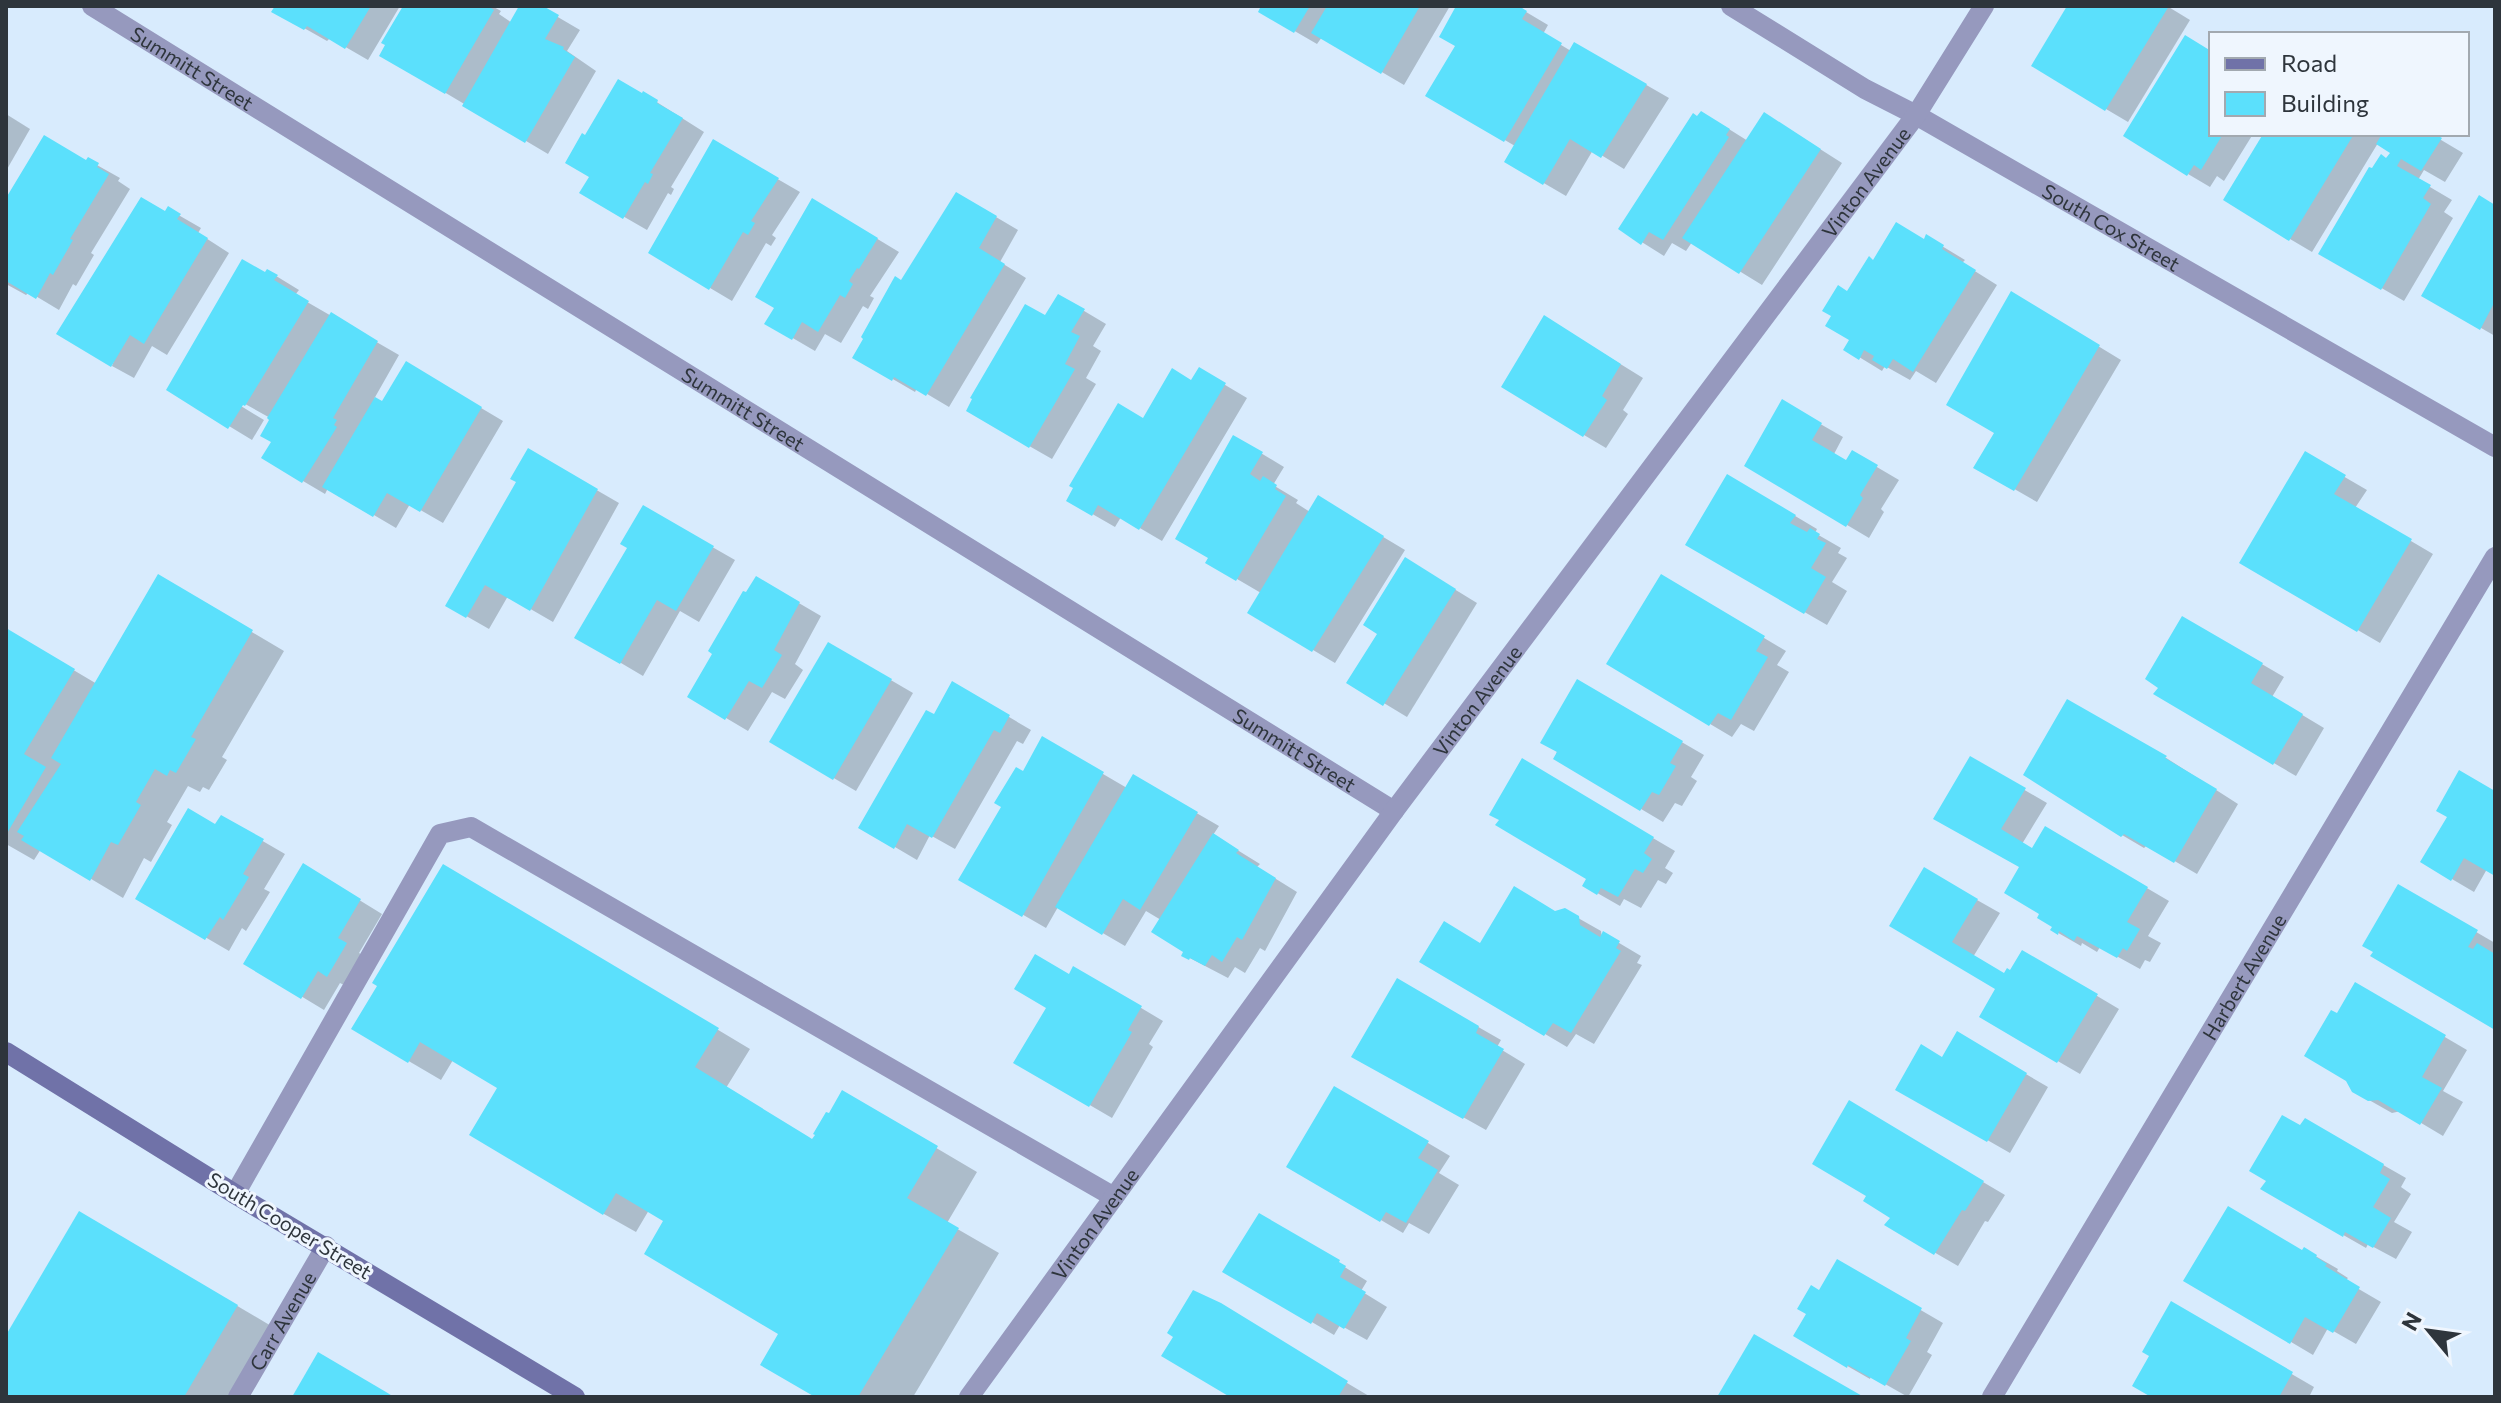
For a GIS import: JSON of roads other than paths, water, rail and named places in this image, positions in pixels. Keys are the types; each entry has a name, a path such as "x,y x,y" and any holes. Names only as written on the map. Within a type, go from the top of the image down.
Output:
{"main road":[{"name":"South Cooper Street","path":"6,1052 235,1194 575,1397"}],"street":[{"name":"Summitt Street","path":"92,6 1394,811"},
{"name":"South Cox Street","path":"1731,6 1865,89 1916,115 2495,447"},
{"name":"Vinton Avenue","path":"969,1397 1394,811 1916,115 1984,6"},
{"name":"Harbert Avenue","path":"1992,1397 2495,557"},
{"path":"235,1194 440,834 471,827 1114,1197"},
{"name":"Carr Avenue","path":"238,1397 326,1246"}]}
